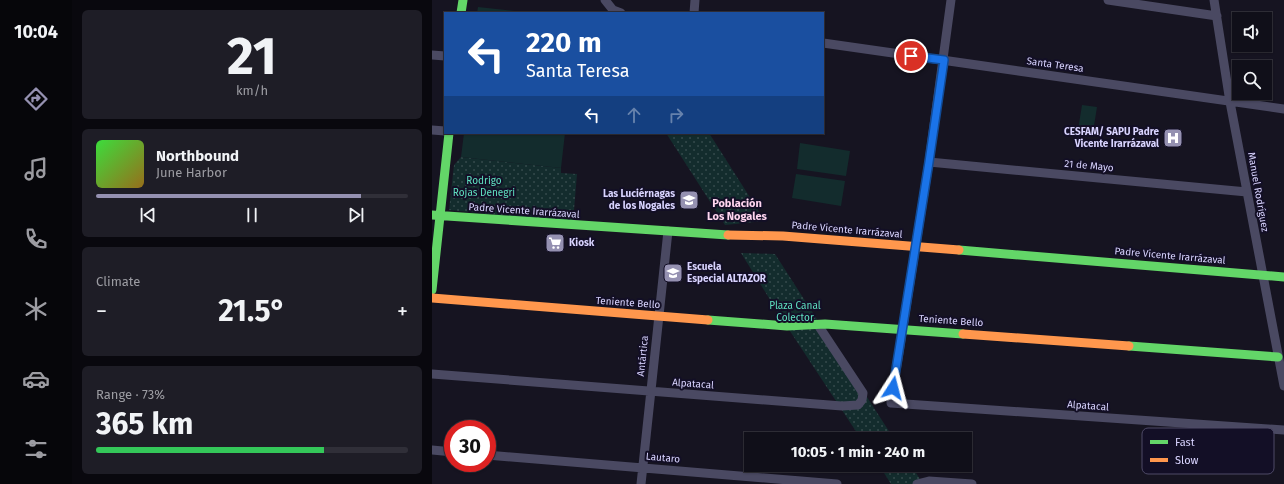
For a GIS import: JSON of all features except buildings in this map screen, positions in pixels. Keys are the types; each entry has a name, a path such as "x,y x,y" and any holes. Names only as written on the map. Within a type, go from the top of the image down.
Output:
{"street":[{"path":"462,12 463,0"},
{"path":"605,0 613,10 618,12"},
{"path":"694,12 695,0"},
{"path":"903,329 944,60 951,0"},
{"path":"1108,0 1217,16"},
{"name":"Manuel Rodríguez","path":"1214,0 1230,102 1284,386"},
{"name":"Santa Teresa","path":"824,43 1284,109"},
{"path":"432,55 444,56"},
{"path":"432,130 444,131"},
{"path":"432,290 436,216 449,134"},
{"name":"21 de Mayo","path":"929,162 1247,192"},
{"name":"Padre Vicente Irarrázaval","path":"436,216 720,235 783,236 1284,277"},
{"name":"Antártica","path":"641,484 668,231"},
{"name":"Teniente Bello","path":"432,298 787,326 818,325 903,329 1278,357"},
{"name":"Alpatacal","path":"432,374 834,405 858,405 862,400 862,393 818,325"},
{"name":"Alpatacal","path":"903,329 891,403 1255,428"},
{"name":"Alpatacal","path":"1274,429 1284,430"},
{"path":"432,450 444,451"},
{"name":"Lautaro","path":"496,456 837,484"},
{"path":"917,484 929,481 972,484"}],"green space":[{"path":"478,7 523,12 477,12"},
{"path":"1082,105 1097,107 1093,132 1078,130"},
{"path":"464,134 565,134 561,168 461,157"},
{"path":"667,134 710,134 765,221 725,225"},
{"path":"800,143 850,151 846,176 797,169"},
{"name":"Rodrigo Rojas Denegri","path":"461,157 561,168 561,173 577,174 573,222 449,210 454,165"},
{"path":"796,174 845,181 841,206 792,198"},
{"name":"Plaza Canal Colector","path":"741,253 775,254 889,432 856,432 782,319"},
{"path":"883,472 915,472 923,484 891,484"}],"traffic: fast":[{"path":"461,12 463,0"},
{"path":"432,290 449,134"},
{"path":"432,215 728,235"},
{"path":"959,250 1284,277"},
{"path":"708,320 787,326 825,324 963,334"},
{"path":"1129,346 1278,357"}],"traffic: slow":[{"path":"728,235 783,236 959,250"},
{"path":"432,298 708,320"},
{"path":"963,334 1129,346"}],"place":[{"name":"CESFAM/ SAPU Padre Vicente Irarrázaval","path":"1173,138"},
{"name":"Las Luciérnagas de los Nogales","path":"689,200"},
{"name":"Kiosk","path":"555,243"},
{"name":"Escuela Especial ALTAZOR","path":"673,273"}],"district":[{"name":"Población Los Nogales","path":"737,209"}],"route":[{"path":"893,388 944,60 911,56"}]}
